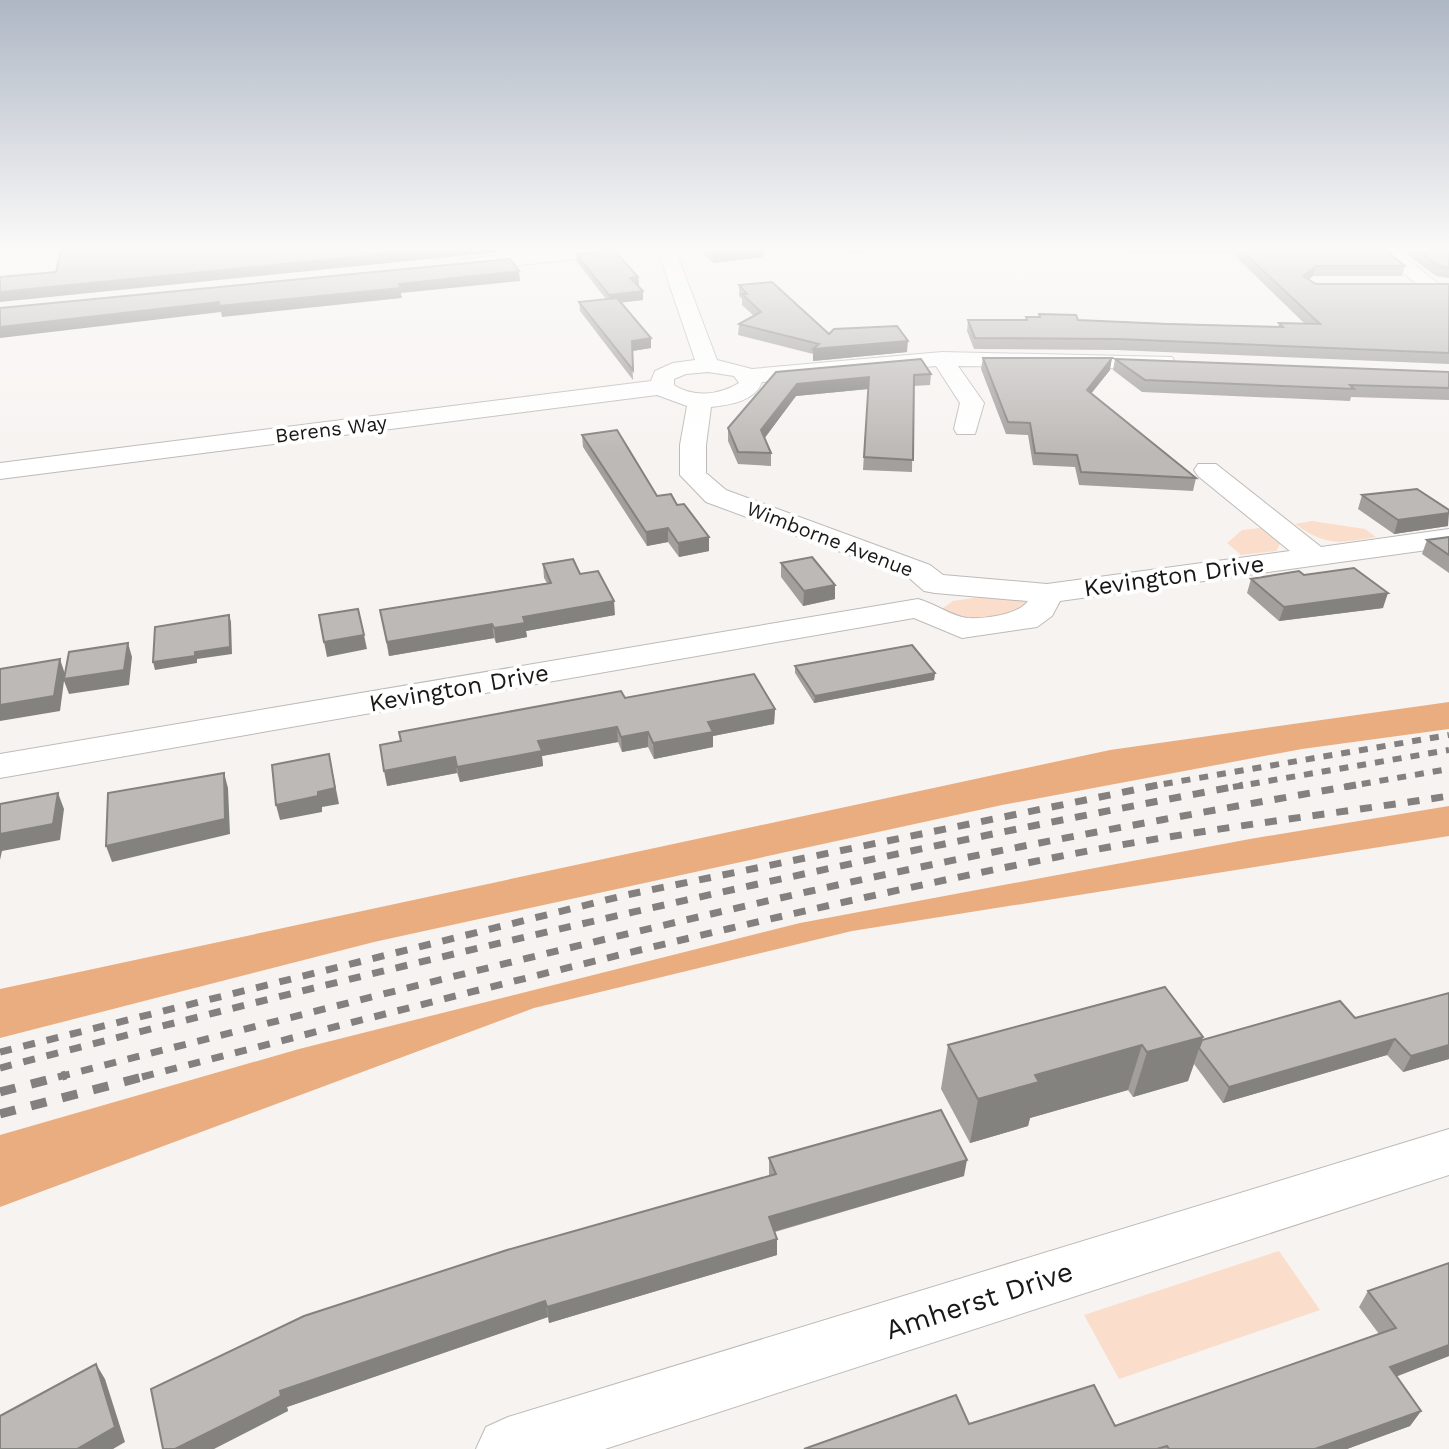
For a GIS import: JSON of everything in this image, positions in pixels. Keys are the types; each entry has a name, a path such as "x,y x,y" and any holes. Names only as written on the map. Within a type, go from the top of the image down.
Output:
{"street":[{"path":"688,317 708,365"},
{"path":"748,376 751,381 742,393 700,400 676,396 662,387 663,376 670,372 708,365 732,368 748,376 942,359 1179,363"},
{"path":"942,359 972,403 966,429"},
{"name":"Berens Way","path":"0,471 662,387"},
{"name":"Wimborne Avenue","path":"700,400 693,445 693,475 716,496 919,571 927,596"},
{"path":"1207,470 1315,556"},
{"name":"Kevington Drive","path":"0,766 927,596 962,628 1026,620 1041,609 1047,593 1449,538"},
{"name":"Amherst Drive","path":"508,1449 1449,1152"}],"shaded area":[{"path":"1312,521 1365,529 1376,537 1352,541 1325,540 1295,524"},
{"path":"1260,528 1280,544 1276,551 1241,555 1227,543 1242,530"},
{"path":"1000,594 1020,596 1028,606 1011,615 981,619 951,618 943,608 953,601"},
{"path":"1449,702 1449,729 1302,749 1002,805 374,942 0,1038 0,989 1110,750"},
{"path":"1449,806 1449,836 852,931 534,1008 0,1207 0,1135 299,1049 800,923 1250,839"},
{"path":"1279,1251 1320,1310 1119,1379 1084,1315"}],"building":[{"path":"0,317 91,317 0,327"},
{"path":"591,317 633,317 651,338 632,341 633,370"},
{"path":"753,317 810,317 829,334 834,329 897,326 908,341 813,349 819,344 739,324"},
{"path":"1077,317 1078,320 1167,324 1283,327 1279,323 1320,324 1312,317 1449,317 1449,353 1118,339 975,338 968,320"},
{"path":"983,358 1112,358 1087,390 1196,478 1081,472 1077,455 1035,453 1030,423 1008,422"},
{"path":"921,359 931,374 914,375 913,460 864,457 869,377 797,384 761,430 771,453 738,452 728,428 776,372"},
{"path":"1115,359 1449,372 1449,388 1350,385 1354,389 1145,380"},
{"path":"617,430 657,496 671,494 677,505 684,504 709,537 678,543 668,528 646,532 582,435"},
{"path":"1417,489 1449,513 1398,520 1362,495"},
{"path":"1449,537 1449,555 1427,540"},
{"path":"812,557 835,585 804,591 781,563"},
{"path":"573,559 580,574 598,571 614,601 523,617 525,623 494,628 492,624 387,642 380,610 551,583 543,564"},
{"path":"1354,568 1388,593 1284,607 1251,579 1299,571 1304,575"},
{"path":"358,609 364,635 324,642 319,615"},
{"path":"229,615 230,647 153,662 155,627"},
{"path":"128,643 124,670 64,679 69,652"},
{"path":"912,645 935,673 815,696 795,666"},
{"path":"60,659 54,696 0,705 0,669"},
{"path":"754,674 775,709 708,722 713,732 653,743 648,732 621,737 617,727 538,741 542,751 457,767 455,757 384,771 380,745 401,741 399,732 621,691 625,698"},
{"path":"329,754 335,788 318,792 318,796 276,805 272,765"},
{"path":"224,773 225,819 106,846 108,793"},
{"path":"58,793 53,824 0,834 0,804"},
{"path":"1165,987 1203,1037 1147,1052 1142,1045 1035,1075 1039,1082 978,1099 948,1045"},
{"path":"1449,993 1449,1045 1411,1056 1395,1039 1229,1087 1199,1048 1202,1040 1340,1001 1355,1018"},
{"path":"941,1110 967,1160 769,1217 777,1239 547,1307 545,1301 280,1391 281,1396 175,1449 163,1449 151,1389 304,1316 507,1250 776,1174 769,1158"},
{"path":"1449,1263 1449,1345 1390,1367 1421,1411 1315,1449 1169,1449 1167,1446 1157,1449 804,1449 956,1395 969,1424 1094,1385 1115,1426 1396,1328 1368,1291"},
{"path":"96,1364 115,1427 77,1449 0,1449 0,1416"}],"railway":[{"path":"1146,787 1449,735"},
{"path":"1233,787 1449,750"},
{"path":"1344,787 1449,769"},
{"path":"0,1052 626,895 1158,785"},
{"path":"0,1068 309,989 619,915 930,847 1243,785"},
{"path":"58,1077 528,958 811,891 1015,848 1356,785"},
{"path":"142,1077 598,960 942,881 1154,839 1449,796"},
{"path":"0,1092 66,1075"},
{"path":"0,1114 150,1075"}]}
